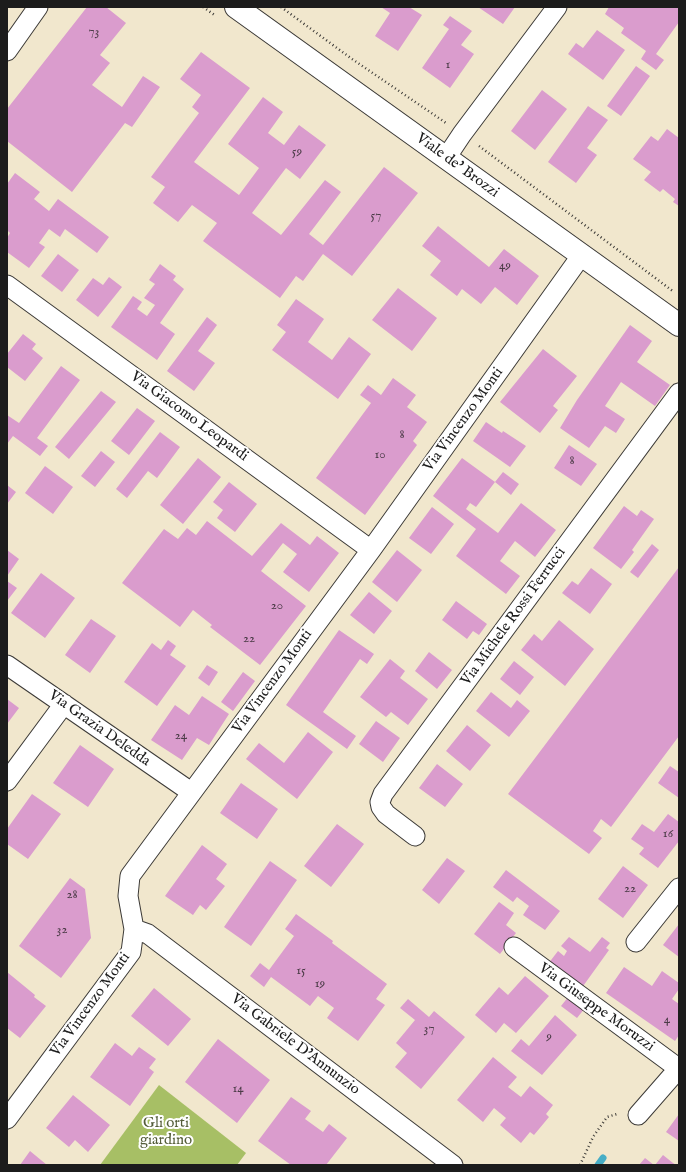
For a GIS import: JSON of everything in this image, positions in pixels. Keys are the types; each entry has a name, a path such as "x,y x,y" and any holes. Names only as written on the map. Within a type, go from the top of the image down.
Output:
{"street":[{"path":"7,51 38,7"},
{"name":"Viale de' Brozzi","path":"236,7 679,325"},
{"path":"446,158 462,134 557,7"},
{"name":"Via Vincenzo Monti","path":"7,1120 131,952 134,929 128,896 130,876 371,550 582,256"},
{"name":"Via Giacomo Leopardi","path":"7,285 371,550"},
{"name":"Via Michele Rossi Ferrucci","path":"415,836 383,811 380,802 383,794 679,393"},
{"name":"Via Grazia Deledda","path":"7,665 192,792"},
{"path":"7,780 64,704"},
{"path":"636,942 679,888"},
{"name":"Via Gabriele D'Annunzio","path":"134,929 148,934 453,1165"},
{"name":"Via Giuseppe Moruzzi","path":"514,947 679,1068 638,1115"}],"path":[{"path":"281,7 352,59 462,134 679,295"},
{"path":"580,1165 593,1137 607,1117 620,1114 638,1115"}],"green space":[{"name":"Gli orti giardino","path":"159,1085 246,1153 237,1165 100,1165"}],"building":[{"path":"87,7 106,7 126,23 100,55 110,63 92,85 122,107 143,76 160,87 132,127 125,123 72,192 7,141 7,109"},
{"path":"381,7 409,7 422,15 398,51 375,36 390,13"},
{"path":"478,7 515,7 503,24"},
{"path":"609,7 679,7 679,22 656,54 664,60 656,70 641,59 646,51 621,33 624,28 605,14"},
{"path":"450,16 472,31 461,45 474,54 450,88 422,68 449,29 443,25"},
{"path":"597,30 625,50 603,80 568,54 576,43 583,48"},
{"path":"201,52 250,88 194,162 239,195 259,168 228,144 263,97 283,112 268,133 284,145 299,125 326,145 300,179 286,168 252,213 281,235 325,180 341,192 309,234 323,245 384,167 418,193 352,276 323,254 303,281 296,276 280,298 203,241 217,223 192,205 178,222 153,203 165,187 151,177 199,113 192,107 201,95 180,79"},
{"path":"636,66 650,76 621,116 607,106"},
{"path":"542,90 567,109 535,150 511,131"},
{"path":"588,106 608,120 587,148 597,155 576,183 548,162"},
{"path":"667,129 679,138 679,206 673,202 675,199 663,189 660,192 644,180 651,172 633,159 651,136 658,141"},
{"path":"15,173 40,192 34,199 49,211 58,199 109,237 97,253 65,229 60,237 49,229 39,243 45,247 29,268 7,252 7,238 10,233 7,230 7,184"},
{"path":"438,226 489,267 504,249 539,276 517,305 495,287 481,304 462,289 457,296 430,275 441,261 422,246"},
{"path":"58,254 79,270 62,292 41,276"},
{"path":"160,264 176,276 173,280 184,289 160,323 175,334 157,360 111,327 133,296 142,302 137,309 147,316 155,305 144,298 155,284 149,280"},
{"path":"109,277 122,287 98,317 76,300 93,278 103,285"},
{"path":"398,288 437,318 412,351 372,320"},
{"path":"296,299 324,319 308,342 332,360 349,337 371,354 338,399 272,350 286,332 277,325"},
{"path":"207,317 217,325 198,351 215,363 194,391 167,371"},
{"path":"630,325 652,341 637,362 670,385 655,406 621,382 605,406 625,419 616,433 605,426 589,448 560,428 577,400"},
{"path":"23,334 36,344 32,349 43,358 25,381 7,367 7,354"},
{"path":"543,349 577,376 553,406 558,410 540,433 500,402"},
{"path":"61,366 80,380 37,438 48,446 40,456 13,436 7,444 7,415 19,423"},
{"path":"393,378 416,395 407,407 427,422 413,441 417,445 365,515 316,478 371,403 360,395 368,385 381,395"},
{"path":"101,391 116,402 69,459 55,447"},
{"path":"137,408 155,421 129,455 111,441"},
{"path":"486,422 502,433 503,431 526,446 510,467 473,441"},
{"path":"160,432 180,447 157,478 148,471 127,498 116,489"},
{"path":"569,445 597,464 581,486 554,468"},
{"path":"101,451 115,462 95,487 81,476"},
{"path":"198,458 221,477 183,524 160,505"},
{"path":"462,458 495,482 476,507 470,503 466,509 498,533 521,503 556,530 535,557 515,541 500,561 520,576 506,594 456,556 476,529 433,496"},
{"path":"45,466 73,487 53,514 25,493"},
{"path":"503,472 519,484 511,495 495,482"},
{"path":"229,482 257,504 235,532 217,518 223,510 213,502"},
{"path":"7,485 16,492 7,504"},
{"path":"624,506 637,516 641,510 654,519 632,550 634,552 621,569 593,548"},
{"path":"432,507 454,524 431,554 409,538"},
{"path":"207,521 252,556 281,523 310,545 317,536 339,553 309,592 283,572 297,554 283,543 261,571 306,606 260,665 210,627 212,625 193,610 180,627 122,583 164,529 178,539 187,528 196,535"},
{"path":"652,544 659,550 638,578 630,572"},
{"path":"7,550 19,559 7,576"},
{"path":"397,550 422,570 397,602 372,582"},
{"path":"679,567 679,736 611,827 601,819 593,831 602,838 589,854 508,794"},
{"path":"591,568 612,584 590,614 562,593 572,581 578,585"},
{"path":"41,573 75,598 45,638 11,613"},
{"path":"7,581 17,588 7,601"},
{"path":"369,592 392,611 374,634 350,615"},
{"path":"456,601 487,624 479,635 473,631 467,639 442,620"},
{"path":"91,619 116,636 90,673 65,655"},
{"path":"559,620 594,649 565,686 521,650 534,634 542,641"},
{"path":"339,630 374,654 367,664 360,659 323,712 356,736 347,749 286,705"},
{"path":"168,640 176,646 170,655 186,666 157,706 124,682 152,643 161,650"},
{"path":"429,652 452,670 437,689 415,671"},
{"path":"390,659 405,671 400,678 428,699 408,725 391,712 386,717 360,697"},
{"path":"514,661 534,677 520,695 500,679"},
{"path":"207,665 218,672 209,686 198,678"},
{"path":"243,672 255,681 233,711 221,702"},
{"path":"491,692 511,708 517,700 530,711 509,737 476,711"},
{"path":"202,696 229,714 209,745 197,738 182,760 151,740 175,705 189,715"},
{"path":"7,699 19,708 7,724"},
{"path":"376,721 400,738 383,762 359,744"},
{"path":"467,725 491,745 470,771 446,751"},
{"path":"308,732 333,752 297,799 246,759 259,743 284,763"},
{"path":"80,745 114,769 88,807 53,783"},
{"path":"437,764 463,784 445,807 419,788"},
{"path":"670,766 679,772 679,798 658,783"},
{"path":"241,783 278,809 257,839 220,813"},
{"path":"32,794 61,814 28,859 7,844 7,829"},
{"path":"668,814 679,822 679,841 658,868 639,854 644,848 631,839 642,824 654,832"},
{"path":"337,824 364,844 331,887 304,866"},
{"path":"202,845 227,864 216,879 225,886 206,910 200,905 193,915 165,896"},
{"path":"447,858 465,871 439,904 422,890"},
{"path":"270,861 297,880 251,946 224,927"},
{"path":"623,866 648,885 623,918 598,899"},
{"path":"506,870 560,911 545,930 523,915 529,906 517,897 513,902 493,887"},
{"path":"70,878 85,889 91,938 61,978 19,946"},
{"path":"499,902 514,913 506,925 516,933 500,954 474,934"},
{"path":"296,914 387,984 376,999 385,1005 358,1041 327,1018 334,1008 318,996 310,1006 271,977 264,987 250,976 260,963 269,970 294,936 285,929"},
{"path":"679,924 679,957 663,945"},
{"path":"569,937 590,952 602,937 610,943 606,948 609,950 581,989 548,964 558,951 564,956 567,951 561,946"},
{"path":"624,967 652,986 662,971 679,983 679,989 672,999 679,1004 679,1035 675,1041 606,993"},
{"path":"7,972 46,1006 20,1038 7,1028"},
{"path":"525,976 549,996 516,1033 504,1023 496,1033 475,1015 499,987 508,995"},
{"path":"154,988 191,1019 168,1046 131,1016"},
{"path":"569,996 585,1008 577,1018 561,1006"},
{"path":"408,999 429,1017 434,1011 465,1037 421,1089 395,1067 407,1053 396,1043 415,1020 400,1008"},
{"path":"555,1015 577,1035 542,1075 511,1051 521,1039 529,1046"},
{"path":"218,1039 270,1080 237,1123 185,1082"},
{"path":"115,1043 132,1056 139,1047 156,1059 149,1068 154,1072 130,1106 90,1077"},
{"path":"493,1057 517,1077 508,1087 521,1097 530,1086 553,1105 546,1114 549,1117 534,1135 530,1132 521,1143 500,1125 506,1118 494,1108 483,1122 457,1100"},
{"path":"73,1095 110,1125 88,1152 75,1140 69,1147 46,1128"},
{"path":"291,1097 311,1111 305,1119 323,1132 329,1124 347,1138 326,1165 291,1165 258,1141"},
{"path":"679,1114 679,1141 666,1132"},
{"path":"30,1151 47,1165 20,1165"},
{"path":"663,1155 673,1163 676,1165 655,1165"},
{"path":"645,1158 654,1165 639,1165"}],"waterway":[{"path":"598,1165 603,1158"}]}
